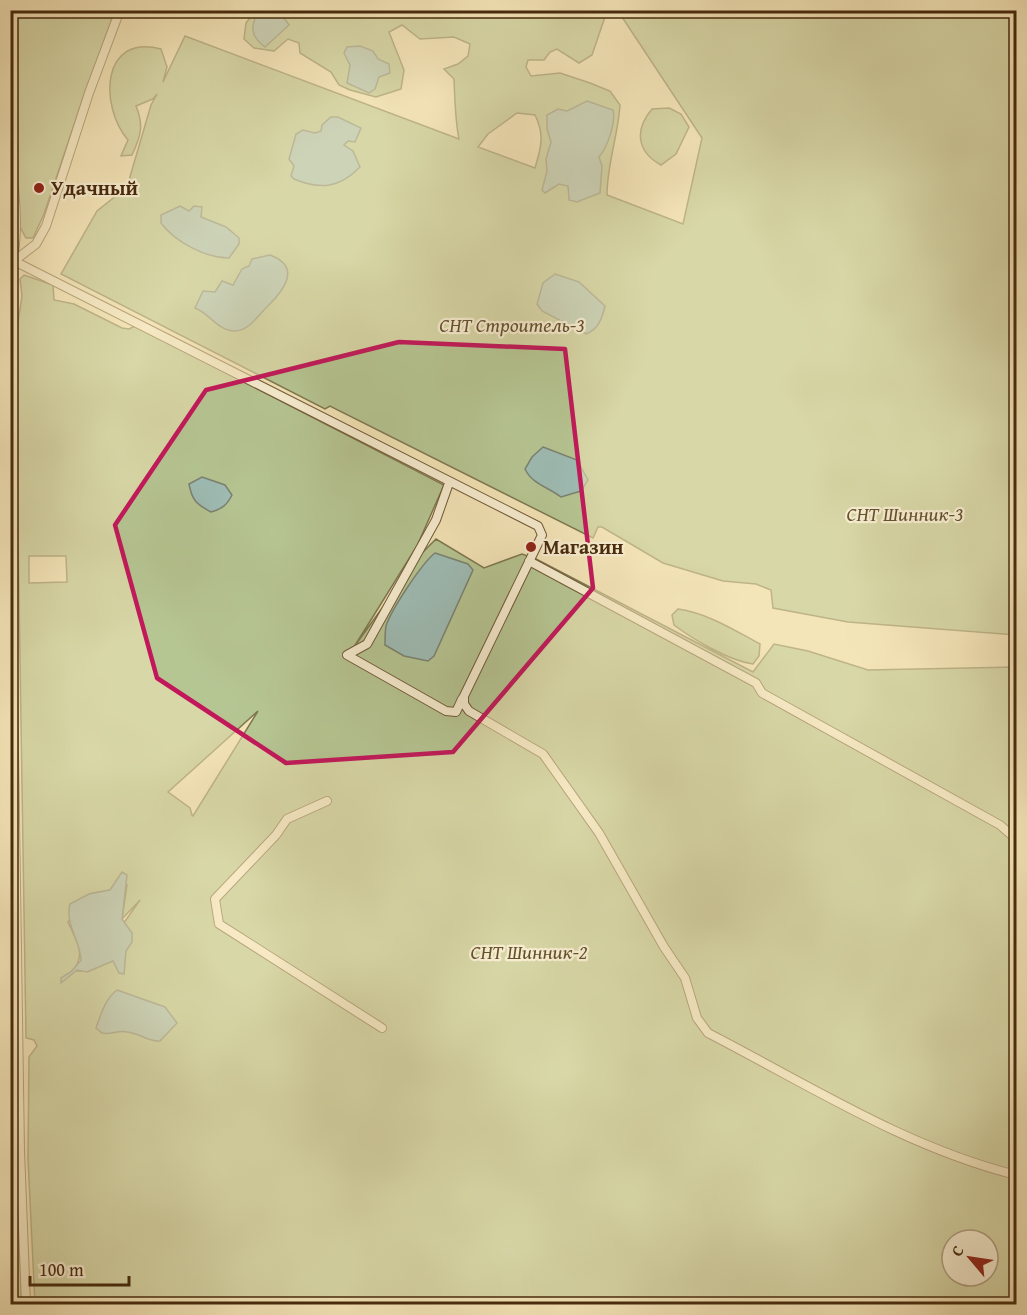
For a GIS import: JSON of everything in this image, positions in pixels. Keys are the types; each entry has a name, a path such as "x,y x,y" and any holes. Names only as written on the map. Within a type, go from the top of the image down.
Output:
{"street":[{"path":"12,260 36,244 46,226 89,93 120,10"},
{"path":"10,159 14,184 10,272"},
{"path":"12,260 538,526 542,535 456,712 446,711 347,655 368,644 436,520 449,483"},
{"path":"10,484 20,1151 26,1305"},
{"path":"529,561 756,682 762,693 1000,825 1017,839"},
{"path":"464,696 464,704 469,711 543,754 558,774 599,833 687,981 697,1018 708,1033 909,1139 985,1167 1017,1175"},
{"path":"327,801 287,819 276,835 215,899 219,924 382,1028"},
{"path":"10,1151 20,1151"}],"highlighted area":[{"path":"399,342 565,349 593,588 453,752 286,763 157,678 115,525 206,390"}],"green space":[{"path":"10,11 115,11 44,214 33,238 26,238 20,227 10,122"},
{"path":"255,11 607,11 592,55 579,63 557,49 550,52 544,60 528,60 526,67 531,76 560,73 610,91 620,105 607,195 683,224 702,138 618,11 1016,11 1016,635 848,622 773,608 771,590 756,584 723,581 663,563 602,527 598,527 593,538 330,406 325,409 61,274 97,211 127,187 151,105 157,94 153,99 136,106 141,125 138,142 132,155 121,156 128,140 112,109 110,92 111,76 117,62 126,52 141,47 161,49 167,67 163,82 185,36 459,139 454,79 444,69 458,64 468,56 470,44 454,37 420,39 402,25 389,32 404,70 401,89 376,97 339,85 331,72 300,53 299,43 288,39 274,51 254,48 244,39 246,23","holes":["517,113 535,115 540,129 541,142 535,168 478,147 488,134"]},
{"path":"669,108 681,114 689,127 676,154 661,165 647,154 643,147 642,125 652,109"},
{"name":"СНТ Шинник-2","path":"24,275 53,285 54,300 74,304 122,328 129,329 135,326 444,485 417,546 354,647 422,553 436,539 484,568 522,554 536,559 753,672 774,644 808,651 868,670 1016,667 1016,1304 35,1304 28,1159 29,1057 37,1046 34,1040 26,1038 15,342 22,296 20,279","holes":["29,556 66,556 67,582 29,583","258,711 193,816 190,808 168,792","122,873 127,885 122,919 140,900 90,971 72,971 77,965 80,953 68,922 89,894 110,890"]},
{"path":"678,609 710,618 760,644 759,656 753,664 744,662 702,643 674,625 672,615"},
{"path":"11,1160 17,1189 22,1304 11,1304"}],"water":[{"path":"259,10 279,11 289,25 265,47 256,39 253,30"},
{"path":"360,46 373,51 378,59 389,64 390,73 379,77 375,89 369,93 347,83 350,65 344,53 347,47"},
{"path":"587,101 613,110 614,115 608,141 599,157 602,166 600,193 577,202 569,200 568,186 559,184 545,193 542,190 551,142 547,129 547,115 558,109 567,111"},
{"path":"331,117 338,117 361,128 355,142 348,141 344,145 353,151 360,167 345,179 329,185 312,185 294,179 291,176 294,166 289,159 296,134 303,130 315,133 321,131 322,125"},
{"path":"180,206 189,211 194,206 202,207 201,217 226,227 239,238 239,244 229,258 211,255 192,248 167,230 161,223 161,215"},
{"path":"270,255 280,260 285,266 288,272 287,279 274,300 245,328 235,331 224,328 195,308 203,291 215,292 222,281 233,285 242,269 249,266 252,259"},
{"path":"555,274 579,282 605,306 599,323 590,332 586,334 542,311 537,304 543,283"},
{"path":"543,447 577,460 588,480 581,491 561,497 536,482 528,474 525,469 532,457"},
{"path":"202,477 225,485 232,495 221,508 211,512 193,498 189,484"},
{"path":"435,553 468,564 473,570 434,656 428,661 404,656 385,645 385,633 389,619 400,599 415,576"},
{"path":"122,872 127,875 122,919 132,933 132,942 126,951 124,974 119,973 113,961 87,972 77,970 61,983 61,978 72,971 81,960 69,919 70,904 89,894 110,890"},
{"path":"117,990 165,1007 177,1023 160,1041 127,1032 102,1033 96,1028 106,1002"}],"place":[{"name":"Удачный","path":"39,188"},
{"name":"Магазин","path":"531,547"}],"park label":[{"name":"СНТ Строитель-3","path":"512,325"},
{"name":"СНТ Шинник-3","path":"905,514"}]}
